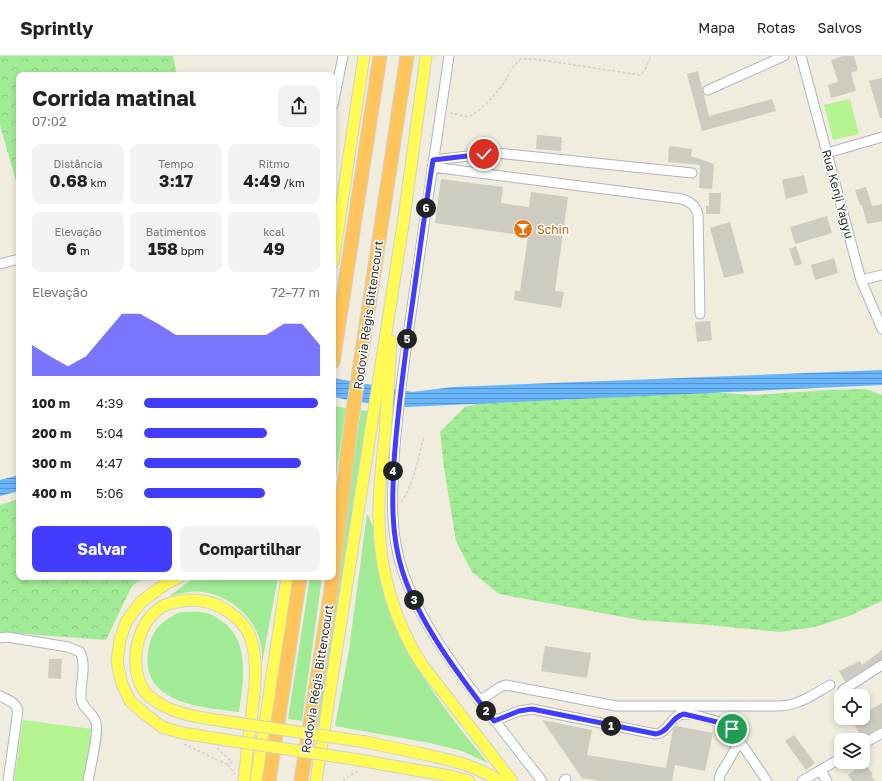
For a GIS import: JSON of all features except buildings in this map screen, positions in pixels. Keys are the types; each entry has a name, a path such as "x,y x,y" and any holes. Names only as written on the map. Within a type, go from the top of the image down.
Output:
{"highway":[{"path":"336,342 380,56"},
{"name":"Rodovia Régis Bittencourt","path":"336,549 352,417 407,56"},
{"path":"269,781 300,580"},
{"name":"Rodovia Régis Bittencourt","path":"301,781 333,580"}],"main road":[{"path":"336,242 364,56"},
{"path":"316,781 372,421 383,383 426,56"},
{"path":"336,216 347,169"},
{"path":"383,383 391,422 380,488 378,522 383,565 395,608 410,645 423,666 512,781"},
{"path":"173,580 141,602 128,620 120,639 117,662 122,684 130,701 162,727 182,733 357,760 450,776 469,781"},
{"path":"256,781 287,580"},
{"path":"240,779 255,686 255,670 249,635 240,620 222,606 197,600 178,601 163,607 148,620 139,637 135,656 137,673 142,686 149,696 162,704 177,712 223,721 366,742 452,760 471,766 498,781"}],"street":[{"path":"336,91 343,56"},
{"path":"449,56 401,384 391,422 392,515 396,545 402,570 410,590 435,639 494,721 542,781"},
{"path":"708,90 784,56"},
{"name":"Rua Kenji Yagyu","path":"801,56 861,280 882,329"},
{"path":"827,153 882,137"},
{"path":"432,164 495,154 507,154 692,173"},
{"path":"432,164 682,199 690,202 697,210 698,215 700,314"},
{"path":"0,264 16,260"},
{"path":"861,280 882,275"},
{"path":"0,638 7,637 68,647 80,652 83,662 81,701 85,709 93,717 97,727 88,781"},
{"path":"845,689 882,665"},
{"path":"479,701 500,687 506,685 616,706 779,706 793,705 830,685"},
{"path":"0,696 13,702 18,710 8,781"},
{"path":"494,721 519,711 532,709 656,734 663,732 679,715 688,714 728,725 740,740 767,781"},
{"path":"870,740 882,733"},
{"path":"719,781 720,775 740,740"},
{"path":"802,781 834,762"},
{"path":"820,770 827,781"}],"path":[{"path":"440,113 454,113 467,117 473,115 497,92 515,64 521,59 536,59 640,74 645,70 651,56"},
{"path":"392,515 405,497 408,490 424,436"},
{"path":"175,731 170,738 228,765 240,779"},
{"path":"224,740 217,749 232,762 228,765"},
{"path":"344,781 344,779 360,771 357,760"}],"green space":[{"path":"0,56 173,56 176,72 16,72 16,181 0,125"},
{"path":"850,99 859,134 833,140 824,105"},
{"path":"866,389 882,395 882,601 849,616 815,627 780,632 640,620 499,594 472,572 456,541 440,432 465,407 498,399 531,398 566,400 600,394 705,392 756,395"},
{"path":"336,406 346,408 336,476"},
{"path":"361,410 369,411 322,724 314,722"},
{"path":"16,500 16,580 141,580 132,586 106,640 0,632 0,505"},
{"path":"367,514 373,528 382,585 395,624 417,667 430,687 458,726 488,763 462,751 430,743 335,726 349,650"},
{"path":"191,580 277,580 262,663 261,646 256,630 250,621 233,604 212,594 200,592 186,592 168,597"},
{"path":"310,580 322,580 302,721 288,719"},
{"path":"181,612 200,612 212,615 222,621 231,630 237,640 243,663 239,712 207,708 175,699 162,691 153,680 148,666 149,647 153,634 164,621"},
{"path":"23,720 92,729 84,781 14,781"}],"water":[{"path":"882,370 882,385 407,407 366,403 336,398 336,379 412,392 453,387"},
{"path":"16,476 16,492 0,496 0,480"}],"place":[{"name":"Schin","path":"523,229"}],"route":[{"path":"484,154 433,160 396,422 392,490 392,515 396,545 402,570 410,590 435,639 494,721 519,711 532,709 658,734 663,732 679,715 688,714 728,725 732,729"}]}
